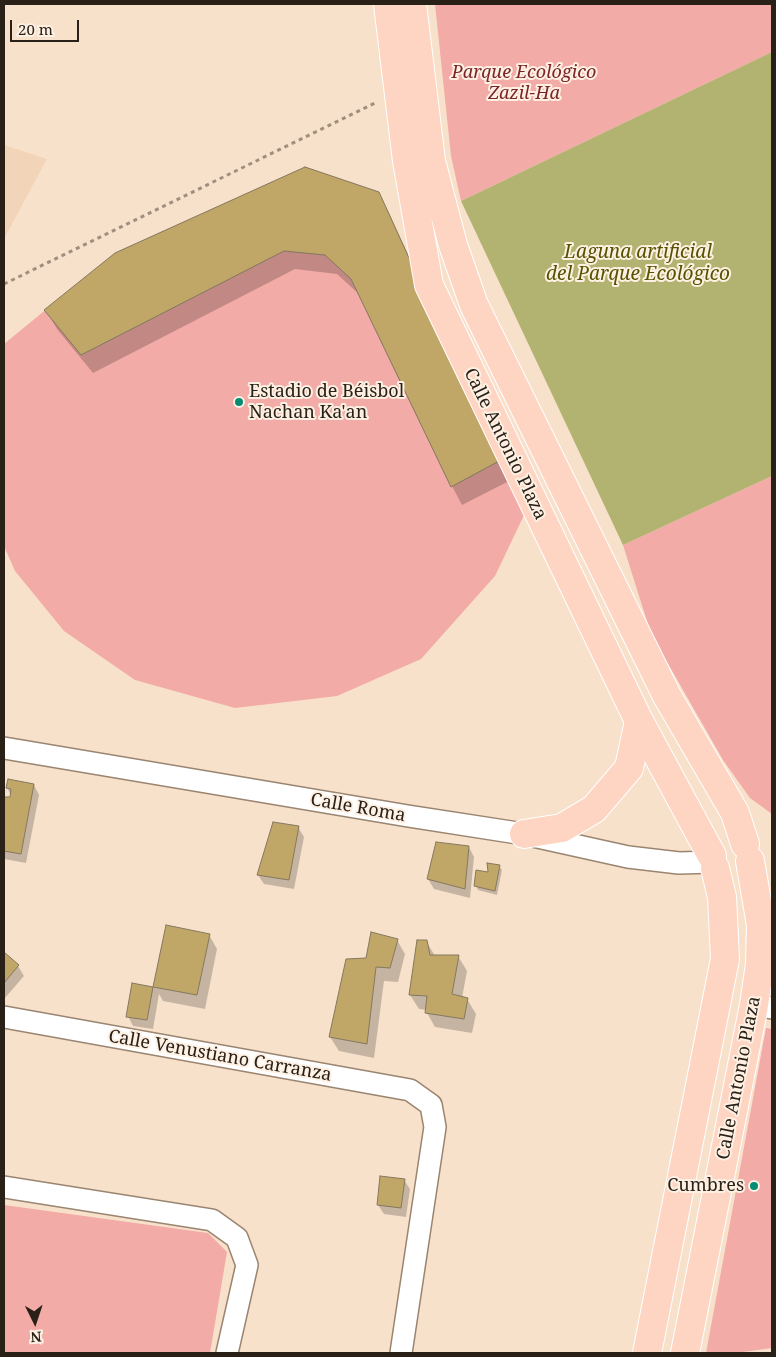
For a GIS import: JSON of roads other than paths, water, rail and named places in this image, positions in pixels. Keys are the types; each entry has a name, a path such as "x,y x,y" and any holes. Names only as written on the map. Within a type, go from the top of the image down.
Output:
{"main road":[{"name":"Calle Antonio Plaza","path":"388,4 407,161 429,285 639,720 713,862 723,902 725,959 647,1353"},
{"name":"Calle Antonio Plaza","path":"412,4 431,161 453,245 474,305 667,696 735,813 754,854 761,925 760,964 763,1006 685,1353"},
{"path":"524,834 562,828 594,809 629,768 639,720"},
{"path":"713,862 720,873 725,876 738,875 744,872 754,854"}],"street":[{"name":"Calle Roma","path":"4,748 524,834 628,857 679,862 713,862"},
{"name":"Calle Venustiano Carranza","path":"4,1017 410,1090 431,1105 435,1128 401,1353"},
{"path":"4,1187 212,1220 237,1238 247,1265 227,1353"}],"water":[{"name":"Laguna artificial del Parque Ecológico","path":"772,52 772,476 623,545 461,201"}],"place":[{"name":"Estadio de Béisbol Nachan Ka'an","path":"239,402"},
{"name":"Cumbres","path":"754,1186"}],"park label":[{"name":"Parque Ecológico Zazil-Ha","path":"524,83"}]}
